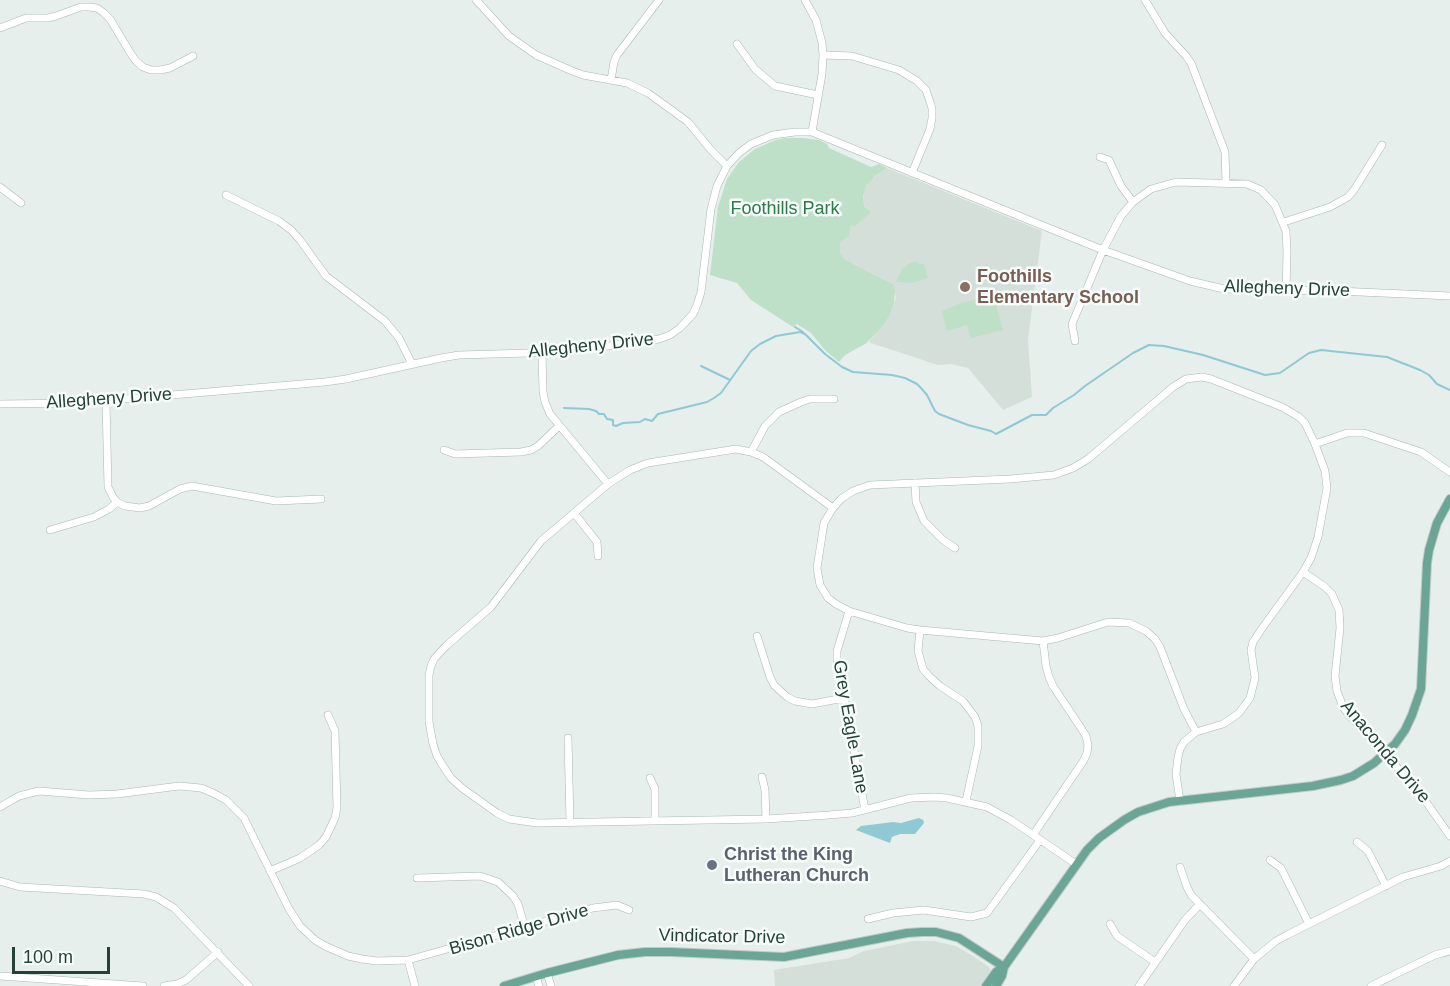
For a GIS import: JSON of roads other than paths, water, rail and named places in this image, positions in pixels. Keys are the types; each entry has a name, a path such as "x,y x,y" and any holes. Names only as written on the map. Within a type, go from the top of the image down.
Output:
{"main road":[{"path":"996,986 1004,967 1076,864 1099,838 1124,820 1151,807 1180,801 1329,783 1353,776 1385,754 1395,744 1405,730 1421,690 1428,556 1437,523 1450,499"},
{"name":"Vindicator Drive","path":"504,986 618,955 671,952 784,957 922,932 936,932 959,938 1004,967"},
{"path":"986,986 996,972 1004,967"}],"street":[{"path":"476,0 509,36 536,55 583,75 627,83 648,93 682,117 727,166"},
{"path":"611,80 617,55 659,0"},
{"path":"805,0 816,20 823,55 812,132"},
{"path":"1145,0 1165,33 1191,63 1225,152 1226,182"},
{"path":"0,28 26,18 48,18 81,7 97,8 110,19 131,54 143,66 160,70 170,68 193,56"},
{"path":"737,44 755,69 775,86 818,95"},
{"path":"823,55 852,56 899,70 917,81 926,90 932,108 932,118 930,129 912,172"},
{"name":"Allegheny Drive","path":"0,404 105,401 335,380 459,355 564,352 659,339 680,328 693,314 701,292 711,210 717,186 727,166 745,148 761,139 783,133 812,132 1103,250 1190,280 1224,289 1315,290 1450,296"},
{"path":"1284,222 1330,207 1347,197 1354,190 1382,145"},
{"path":"1100,157 1109,160 1121,186 1133,202"},
{"path":"1075,341 1072,324 1103,250 1121,216 1133,202 1151,189 1176,182 1226,182 1247,184 1261,190 1275,205 1284,222 1287,240 1286,291"},
{"path":"0,188 21,203"},
{"path":"226,195 291,230 326,276 386,321 399,338 412,364"},
{"path":"542,353 543,392 550,414 608,484"},
{"path":"1180,801 1176,774 1180,749 1197,732 1223,724 1245,706 1250,698 1255,678 1251,650 1253,642 1303,572 1315,548 1326,495 1325,471 1305,423 1299,417 1282,407 1211,379 1202,377 1186,380 1173,387 1088,459 1063,472 1045,477 870,485 847,495 828,515 822,532 817,577 828,598 836,604 849,611 907,628 1043,641 1108,622 1128,623 1146,631 1155,639 1184,709 1197,732"},
{"path":"751,452 765,426 780,412 810,399 834,399"},
{"path":"105,401 108,487 117,502 140,508 149,506 180,489 192,486 276,501 321,499"},
{"path":"444,450 455,454 531,450 559,426"},
{"path":"1315,444 1347,433 1364,433 1421,452 1450,472"},
{"path":"833,508 763,457 736,449 648,463 630,470 608,484 541,542 491,607 440,652 430,666 429,722 433,744 437,756 451,778 497,813 509,819 537,823 766,819 843,814 911,798 947,798 987,807 1011,820 1076,864"},
{"path":"915,483 916,502 924,521 943,540 955,548"},
{"path":"50,530 94,517 117,502"},
{"path":"574,513 597,542 598,556"},
{"name":"Anaconda Drive","path":"1303,572 1332,594 1339,610 1340,628 1335,676 1339,699 1349,715 1425,798 1450,836"},
{"name":"Grey Eagle Lane","path":"849,611 837,658 865,810"},
{"path":"920,630 918,651 923,669 940,686 963,701 975,717 978,726 978,746 966,801"},
{"path":"757,636 770,677 774,685 787,697 812,704 844,698"},
{"path":"1033,835 1084,760 1088,745 1086,736 1049,677 1043,641"},
{"path":"270,871 300,858 319,846 335,818 335,731 328,715"},
{"path":"568,738 570,822"},
{"path":"762,777 766,819"},
{"path":"650,778 655,789 655,820"},
{"name":"Bison Ridge Drive","path":"0,807 19,796 39,791 102,795 170,786 201,788 226,800 244,818 300,926 315,940 335,951 348,956 377,961 408,960 593,908 617,905 629,910"},
{"path":"868,919 893,913 924,910 971,917 987,913 1040,840"},
{"path":"1357,842 1368,851 1386,886"},
{"path":"1270,860 1281,868 1309,924"},
{"path":"1234,986 1254,959 1276,941 1403,877 1441,866 1450,861"},
{"path":"1180,867 1191,895 1254,959"},
{"path":"417,878 480,876 498,882 506,888 518,904 525,928"},
{"path":"0,881 20,887 144,894 156,897 174,908 249,986"},
{"path":"1138,986 1185,920 1200,904"},
{"path":"1110,924 1118,936 1155,962"},
{"path":"1371,986 1450,951"},
{"path":"164,986 186,980 218,952"},
{"path":"408,960 416,986"},
{"path":"547,973 551,986"},
{"path":"0,976 143,986"},
{"path":"536,976 539,986"}],"water":[{"path":"919,818 924,823 915,834 900,834 892,837 890,843 856,830 861,826 901,823"}],"waterway":[{"path":"795,327 803,332"},
{"path":"564,408 596,411 604,414 607,419 613,420 613,425 616,426 645,419 652,421 658,414 707,402 714,398 721,393 751,351 760,344 776,336 800,332 842,367 853,372 905,378 921,388 939,414 996,434 1032,415 1046,415 1133,353 1149,345 1203,355 1265,375 1280,373 1309,353 1321,350 1387,357 1420,370 1429,375 1437,384 1450,390"},
{"path":"701,366 730,380"}],"place":[{"name":"Foothills Elementary School","path":"965,287"},
{"name":"Christ the King Lutheran Church","path":"712,865"}],"park label":[{"name":"Foothills Park","path":"785,209"}]}
